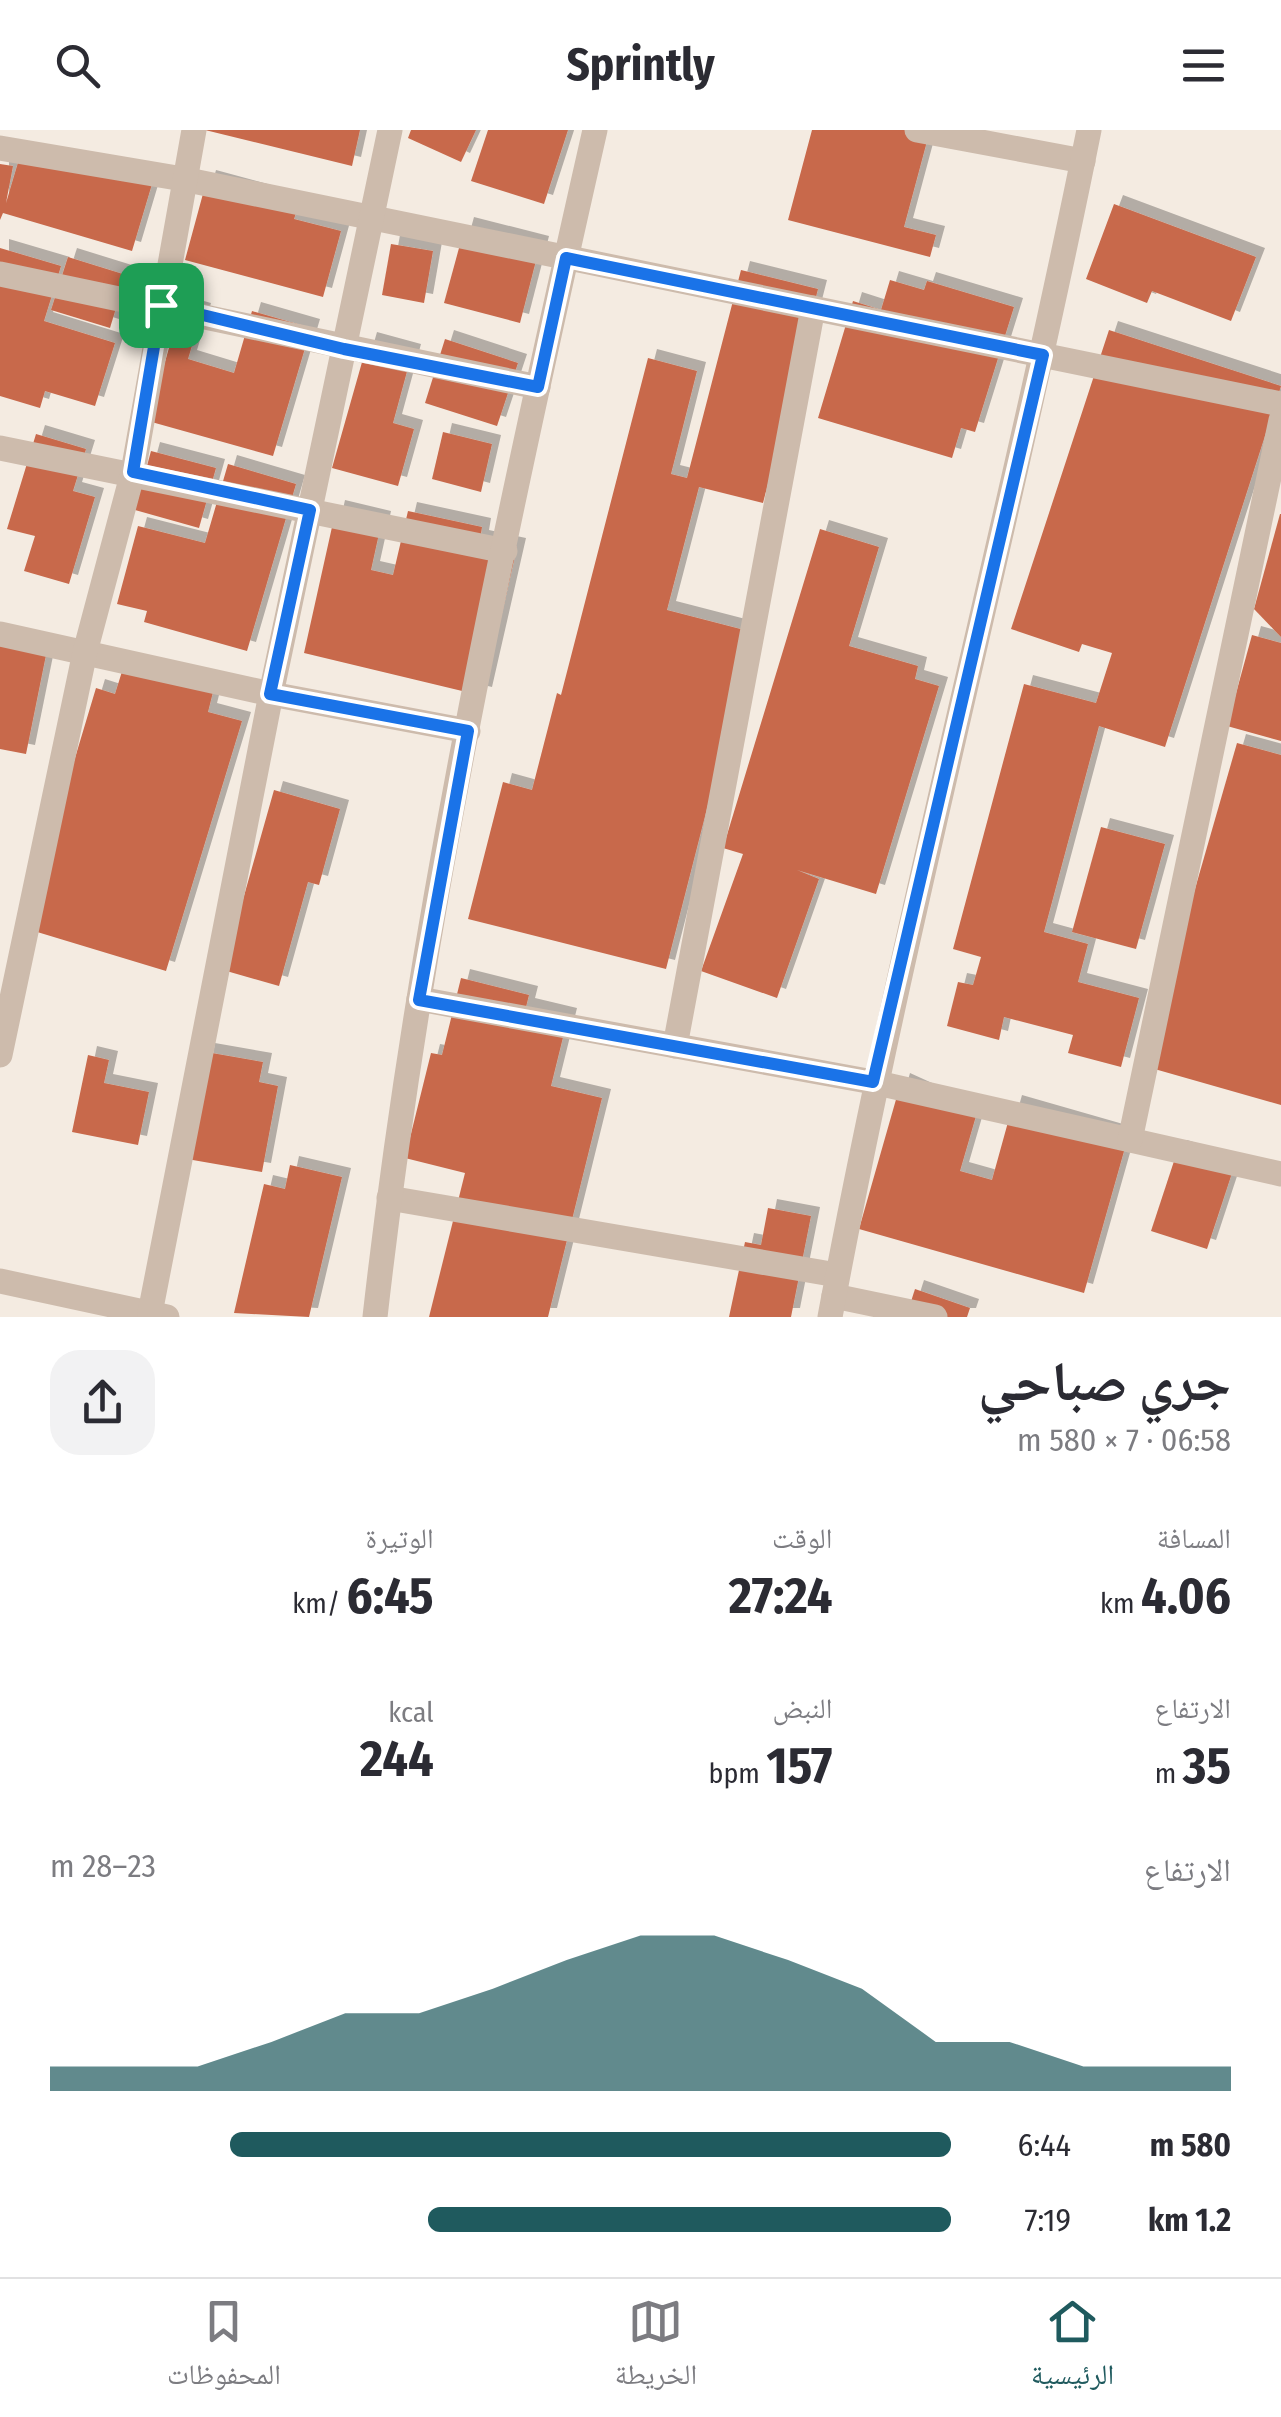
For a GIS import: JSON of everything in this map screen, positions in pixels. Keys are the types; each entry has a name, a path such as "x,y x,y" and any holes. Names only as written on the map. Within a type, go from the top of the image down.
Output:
{"street":[{"path":"0,1055 85,652 133,472 194,130"},
{"path":"0,1280 159,1315 270,694 390,130"},
{"path":"375,1317 388,1198 419,1000 468,731 595,130"},
{"path":"917,130 1082,162"},
{"path":"834,1296 873,1082 1043,355 1089,130"},
{"path":"0,148 371,216 1281,404"},
{"path":"0,274 538,387"},
{"path":"676,1046 813,308"},
{"path":"1130,1140 1281,420"},
{"path":"0,448 133,472 504,551"},
{"path":"0,634 270,694 468,731"},
{"path":"419,1000 873,1082 1281,1174"},
{"path":"388,1198 935,1317"}],"building":[{"path":"205,130 360,130 352,166"},
{"path":"411,130 476,130 461,162 408,138"},
{"path":"488,130 568,130 544,204 471,181"},
{"path":"812,130 930,130 904,227 936,235 930,257 788,220"},
{"path":"20,156 155,174 132,251 3,213 0,220 0,164 13,166 6,203"},
{"path":"207,179 299,204 294,219 341,231 323,297 185,260"},
{"path":"1114,204 1256,257 1231,321 1152,291 1147,303 1086,279"},
{"path":"465,226 540,245 520,323 444,303"},
{"path":"391,244 433,251 424,303 382,295"},
{"path":"0,248 61,266 44,321 115,343 95,406 45,391 40,408 0,396"},
{"path":"68,257 126,275 110,328 51,310"},
{"path":"741,270 818,289 763,503 699,487 667,610 752,632 666,969 468,919 503,782 532,790 557,693 561,695 648,358 697,371 671,474 687,478"},
{"path":"890,280 924,290 927,281 1014,307 975,432 961,428 952,458 818,418 853,301 881,310"},
{"path":"181,306 202,312 188,359 234,373 252,311 311,328 273,456 148,421"},
{"path":"1109,330 1281,386 1165,747 1099,726 1044,932 1088,944 1078,982 1139,998 1121,1067 1068,1053 1073,1035 1004,1017 999,1040 947,1026 958,982 973,985 981,957 953,949 1024,684 1096,703 1112,653 1082,644 1079,652 1011,629"},
{"path":"445,339 518,363 497,426 425,403"},
{"path":"368,341 412,353 393,423 414,429 398,486 332,468"},
{"path":"443,432 492,444 481,492 432,479"},
{"path":"36,434 86,449 73,491 95,497 69,584 24,571 35,536 7,529"},
{"path":"151,451 216,468 199,528 135,510"},
{"path":"228,464 296,484 247,651 144,622 147,611 117,604 138,526 205,543"},
{"path":"336,509 382,520 371,570 393,575 408,511 482,527 480,539 517,547 483,696 304,653"},
{"path":"1281,514 1281,637 1254,609"},
{"path":"820,529 879,547 849,646 918,666 915,679 939,686 876,894 797,870 819,879 777,998 701,971 743,854 723,848"},
{"path":"1252,635 1281,643 1281,741 1227,726"},
{"path":"0,646 46,655 26,754 0,749"},
{"path":"124,665 213,692 208,712 242,721 166,971 24,928 96,688 115,694"},
{"path":"1237,743 1281,755 1281,1105 1144,1066"},
{"path":"274,790 340,809 319,885 308,882 279,986 223,970"},
{"path":"1101,827 1165,844 1136,949 1072,932"},
{"path":"461,978 529,995 526,1007 568,1017 551,1086 602,1098 548,1317 429,1317 465,1173 405,1158 431,1053 442,1055"},
{"path":"206,1052 263,1062 259,1082 278,1086 262,1172 187,1159"},
{"path":"88,1055 109,1060 104,1083 149,1092 138,1145 72,1132"},
{"path":"901,1082 976,1116 960,1171 992,1180 1013,1104 1128,1137 1084,1293 859,1229"},
{"path":"1178,1149 1234,1167 1207,1249 1151,1231"},
{"path":"290,1165 342,1177 309,1317 234,1313 264,1184 285,1189"},
{"path":"768,1208 811,1216 791,1317 729,1317 745,1242 761,1245"},
{"path":"915,1289 970,1308 967,1317 906,1317"}],"route":[{"path":"566,258 1043,355 873,1082 419,1000 468,731 270,694 310,510 133,472 161,305 344,349 538,387 566,258"}]}
